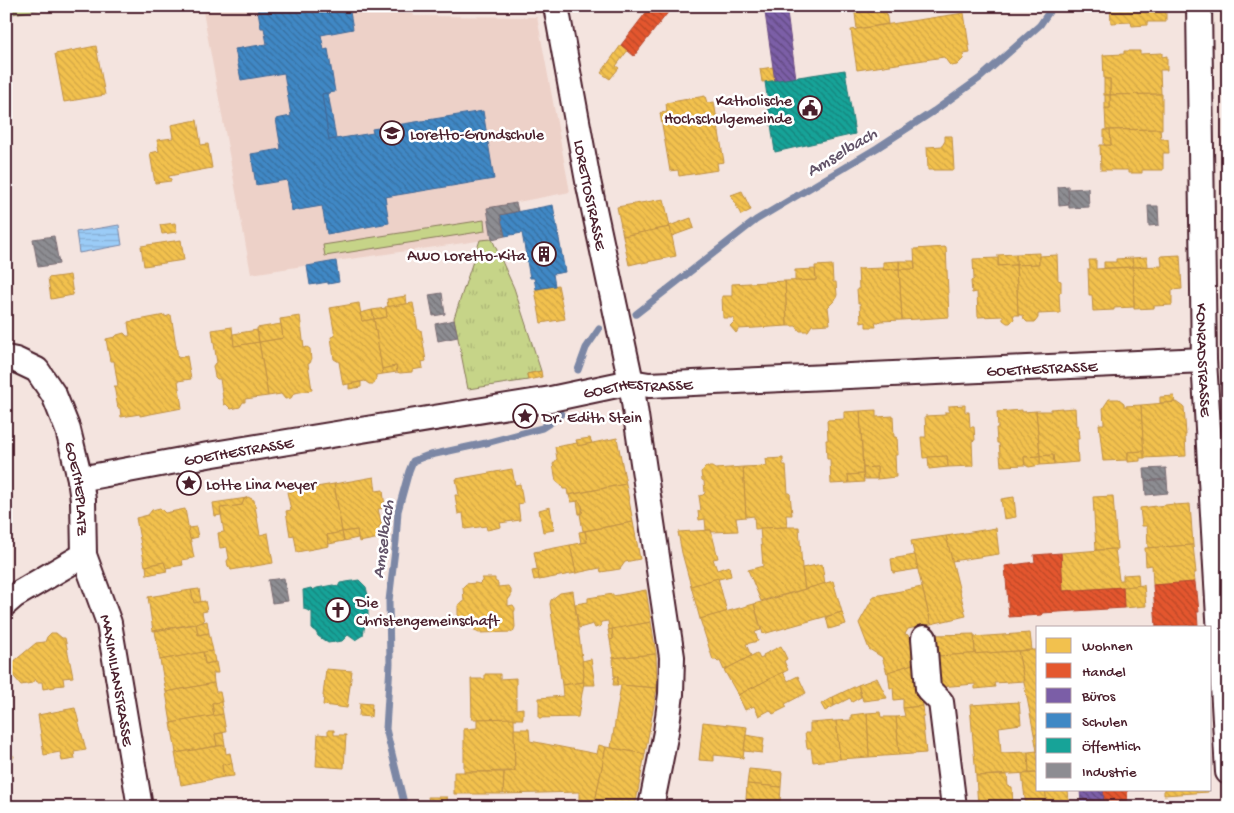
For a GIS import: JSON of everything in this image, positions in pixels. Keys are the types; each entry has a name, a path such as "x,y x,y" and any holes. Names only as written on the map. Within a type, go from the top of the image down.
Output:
{"street":[{"name":"LORETTOSTRASSE","path":"556,6 588,181 631,382 672,657 671,694 666,732 651,807"},
{"name":"KONRADSTRASSE","path":"1198,6 1204,360 1228,772"},
{"name":"GOETHEPLATZ","path":"6,358 16,360 37,370 54,395 68,430 83,500 84,555 9,594"},
{"name":"GOETHESTRASSE","path":"80,479 208,455 551,398 631,382 649,385 1204,360"},
{"name":"MAXIMILIANSTRASSE","path":"84,555 109,623 140,807"},
{"path":"924,638 928,689 941,702 954,807"}],"shaded area":[{"name":"Loretto-Grundschule","path":"202,6 411,6 414,16 537,17 570,192 487,208 492,239 251,274"}],"green space":[{"path":"6,6 62,6 6,15"},
{"path":"484,220 485,231 325,256 323,245"},
{"path":"492,239 514,288 541,371 527,374 528,380 468,389 454,318 480,240"}],"water":[{"path":"119,225 122,245 79,253 76,232"}],"building: Wohnen":[{"path":"854,6 885,6 888,24 857,29"},
{"path":"1110,6 1166,6 1166,22 1147,22 1147,25 1132,26 1131,22 1111,23"},
{"path":"964,13 970,53 964,54 963,59 957,65 951,66 944,57 857,70 851,30"},
{"path":"621,45 628,50 616,66 619,68 610,79 601,73"},
{"path":"96,46 105,95 64,102 55,54"},
{"path":"1124,51 1140,51 1140,54 1162,53 1162,57 1167,56 1167,70 1160,70 1161,94 1110,95 1110,79 1104,79 1103,55 1124,54"},
{"path":"773,67 775,81 762,82 760,69"},
{"path":"1104,79 1110,79 1110,95 1104,95"},
{"path":"1162,94 1162,129 1106,130 1105,108 1110,108 1110,95"},
{"path":"1105,95 1110,95 1110,108 1105,108"},
{"path":"705,96 707,103 714,102 724,162 717,163 718,170 679,176 678,170 670,171 660,113 667,112 666,103"},
{"path":"197,120 201,145 208,144 212,168 169,176 171,181 155,183 150,153 159,151 157,140 173,138 171,125"},
{"path":"1160,129 1161,139 1168,139 1169,153 1163,153 1163,170 1142,170 1142,173 1128,173 1128,170 1101,170 1100,145 1111,145 1110,130"},
{"path":"1104,130 1110,130 1111,145 1104,145"},
{"path":"945,136 952,136 954,170 928,170 927,147 942,146"},
{"path":"1226,159 1228,159 1228,195 1226,195"},
{"path":"742,191 751,210 741,215 731,195"},
{"path":"1226,195 1228,195 1228,230 1227,230"},
{"path":"664,199 670,227 623,236 617,207"},
{"path":"691,218 694,228 672,236 669,226"},
{"path":"175,223 177,232 162,234 160,225"},
{"path":"670,227 676,256 629,265 623,236"},
{"path":"181,240 184,260 144,266 141,246"},
{"path":"946,247 949,317 902,320 899,269 915,269 914,249"},
{"path":"1039,253 1039,264 1016,265 1016,254"},
{"path":"1016,254 1016,265 998,266 998,255"},
{"path":"1057,255 1058,280 1061,281 1061,292 1059,294 1060,313 1038,314 1035,322 1027,322 1023,315 1018,315 1016,265 1039,264 1039,256"},
{"path":"1180,255 1182,289 1172,290 1172,305 1134,309 1133,267 1162,266 1161,256"},
{"path":"1147,257 1148,266 1133,267 1132,258"},
{"path":"998,258 998,266 1016,265 1018,315 1013,315 1014,319 1010,323 1003,320 1003,316 978,317 977,292 972,293 971,281 974,279 973,259"},
{"path":"1132,258 1133,267 1104,268 1104,262 1116,262 1116,259"},
{"path":"1089,260 1096,260 1096,269 1133,267 1134,307 1093,311 1092,295 1089,295"},
{"path":"899,261 914,261 915,269 899,269"},
{"path":"899,261 899,269 883,270 883,262"},
{"path":"832,265 833,282 836,282 837,295 828,307 830,324 812,325 808,331 800,331 796,326 787,326 785,281 816,280 815,266"},
{"path":"883,268 883,270 899,269 902,320 880,321 875,322 876,327 866,327 866,322 861,323 860,303 858,303 858,269"},
{"path":"815,269 816,280 795,281 795,270"},
{"path":"70,275 73,295 51,299 48,278"},
{"path":"785,281 787,326 739,329 736,333 730,326 734,322 734,318 723,318 722,296 732,296 732,284"},
{"path":"558,285 565,319 541,323 535,290"},
{"path":"406,296 407,304 388,307 387,299"},
{"path":"359,303 362,321 374,319 383,374 376,375 374,384 369,384 365,381 343,385 339,362 334,359 331,337 335,336 330,308"},
{"path":"413,303 418,330 421,330 426,361 422,362 423,368 412,370 412,372 400,373 397,372 396,366 382,369 374,319 387,317 385,307"},
{"path":"386,308 387,317 374,319 372,310"},
{"path":"372,310 374,319 362,321 360,313"},
{"path":"165,315 165,317 171,315 178,358 187,356 191,379 178,381 182,408 140,416 140,414 121,417 114,386 118,386 114,361 110,361 106,339 124,333 130,336 128,322"},
{"path":"300,316 304,348 310,349 311,361 308,364 312,390 294,393 291,398 285,399 281,394 268,396 259,342 283,338 280,319"},
{"path":"281,324 283,338 259,342 257,328"},
{"path":"232,327 234,346 259,342 268,396 245,399 245,402 240,407 231,409 226,404 224,405 220,379 215,377 213,366 217,363 212,330"},
{"path":"257,330 259,342 234,346 233,334"},
{"path":"396,366 397,372 383,374 382,369"},
{"path":"541,371 542,377 528,380 527,374"},
{"path":"361,382 361,387 349,389 349,384"},
{"path":"1174,396 1175,402 1160,403 1160,397"},
{"path":"1109,399 1119,399 1124,403 1124,406 1141,405 1144,451 1128,452 1128,460 1103,461 1099,424 1104,424 1103,408"},
{"path":"1177,402 1184,407 1186,456 1144,458 1141,405"},
{"path":"965,405 965,412 969,412 970,427 974,427 975,440 972,441 973,466 948,467 947,456 923,458 921,437 926,437 925,416 945,415 945,412 949,412 949,406"},
{"path":"1075,408 1079,439 1077,439 1078,462 1054,464 1053,455 1040,456 1036,411 1051,411 1051,409"},
{"path":"876,410 876,417 893,416 894,437 897,437 898,455 895,455 896,477 877,479 877,467 863,468 860,411"},
{"path":"1022,410 1022,412 1036,411 1040,456 1024,457 1025,465 1001,466 999,443 997,443 997,412"},
{"path":"860,411 863,474 848,475 849,483 831,484 830,459 827,459 827,420 844,419 844,412"},
{"path":"590,438 592,443 578,446 576,440"},
{"path":"617,438 626,484 568,495 567,489 563,489 556,481 553,464 557,459 555,447 577,443 578,446"},
{"path":"1144,451 1144,458 1140,458 1140,461 1128,462 1128,452"},
{"path":"1053,455 1054,464 1040,465 1040,456"},
{"path":"947,456 948,467 929,469 928,457"},
{"path":"1040,456 1040,465 1029,467 1025,465 1024,457"},
{"path":"783,458 783,465 786,465 792,515 786,515 787,527 755,529 754,516 746,517 743,467 767,466 766,459"},
{"path":"706,467 715,469 743,467 746,517 736,518 738,531 712,532 711,530 706,530 705,519 699,520 698,511 701,510 699,496 705,493 701,472"},
{"path":"877,467 877,479 864,479 863,468"},
{"path":"512,469 515,485 520,484 523,503 518,504 520,520 500,523 501,527 487,530 486,526 465,529 463,513 458,514 455,495 459,495 456,479"},
{"path":"863,474 864,482 849,483 848,475"},
{"path":"374,477 376,491 383,490 385,508 378,509 382,526 379,526 380,538 359,542 357,530 342,532 334,484"},
{"path":"334,484 342,532 327,535 329,546 297,552 294,535 290,536 286,511 291,510 287,492"},
{"path":"626,484 633,522 583,531 580,514 583,509 582,506 579,501 571,502 569,495"},
{"path":"1113,496 1117,549 1096,550 1093,497"},
{"path":"248,497 254,500 260,535 268,533 273,563 231,570 227,561 229,558 227,547 220,548 218,533 224,532 220,508 242,505 244,499"},
{"path":"1014,497 1016,517 1004,519 1001,499"},
{"path":"247,498 244,499 242,505 220,508 221,515 215,516 213,503"},
{"path":"577,501 582,506 582,513 579,514"},
{"path":"1190,504 1193,545 1148,548 1147,526 1142,526 1140,508"},
{"path":"550,507 554,530 543,532 539,510"},
{"path":"160,508 165,513 185,509 194,558 182,560 183,565 166,568 164,562 145,566 136,518 148,515 152,510"},
{"path":"633,522 640,559 625,562 620,569 601,572 600,568 576,573 570,545 587,542 585,531"},
{"path":"196,527 198,537 190,539 188,528"},
{"path":"799,527 805,589 761,601 748,570 763,566 760,528"},
{"path":"996,528 999,554 952,561 946,536"},
{"path":"357,530 358,538 344,541 342,532"},
{"path":"711,530 718,558 713,559 717,570 729,566 731,576 691,586 678,532"},
{"path":"585,531 587,542 581,543 579,532"},
{"path":"342,532 344,541 329,544 327,535"},
{"path":"946,536 966,616 931,624 911,541"},
{"path":"570,545 576,573 539,580 534,552"},
{"path":"1193,545 1195,582 1153,585 1152,565 1146,566 1145,548"},
{"path":"1115,549 1119,580 1123,580 1123,575 1138,574 1139,586 1063,591 1061,553"},
{"path":"915,555 918,569 893,573 891,559"},
{"path":"164,562 167,571 147,575 146,566"},
{"path":"822,564 825,584 805,589 802,568"},
{"path":"538,570 539,579 534,580 532,571"},
{"path":"482,578 495,578 498,587 508,586 511,590 508,606 513,605 515,608 515,627 513,632 479,633 475,631 474,618 461,618 458,615 458,606 464,602 463,587 466,584 479,584"},
{"path":"718,578 727,612 700,619 691,586"},
{"path":"833,581 842,612 763,634 754,604"},
{"path":"1144,585 1146,606 1124,608 1123,587"},
{"path":"922,587 931,624 908,629 905,634 908,635 918,662 887,673 882,657 869,649 859,623 874,596"},
{"path":"199,589 201,602 194,603 191,590"},
{"path":"191,590 194,603 205,601 207,611 202,612 204,622 153,631 148,597"},
{"path":"646,590 651,622 609,630 608,621 601,622 601,626 595,628 593,624 579,628 575,604 588,602 588,598"},
{"path":"573,591 584,682 562,685 550,604 551,600 560,593"},
{"path":"754,604 761,630 755,632 758,641 746,644 751,656 724,670 720,661 713,660 700,619"},
{"path":"842,612 846,624 829,629 826,617"},
{"path":"207,621 209,633 198,635 196,624"},
{"path":"651,622 656,654 613,658 610,640 613,639 612,629"},
{"path":"196,624 198,635 209,633 213,651 160,660 155,631"},
{"path":"612,629 613,639 610,640 608,630"},
{"path":"51,633 56,633 65,638 73,677 63,678 64,685 43,689 42,682 37,682 35,679 32,683 21,685 11,673 12,663 36,643 45,642"},
{"path":"1030,633 1032,650 975,654 974,637"},
{"path":"974,634 975,654 937,656 933,635"},
{"path":"781,646 787,659 784,661 788,670 738,695 724,670 757,653 760,659 764,657 763,655"},
{"path":"1036,650 1036,734 1034,734 1018,651"},
{"path":"213,651 215,662 205,664 203,652"},
{"path":"1018,651 1024,681 994,683 995,687 975,689 975,684 940,687 937,656"},
{"path":"203,652 205,664 216,662 218,673 213,673 214,683 166,692 160,660"},
{"path":"656,654 657,688 617,685 618,677 614,676 613,658"},
{"path":"591,659 595,685 583,685 582,661"},
{"path":"919,662 923,706 903,708 903,699 894,700 893,688 890,688 888,672"},
{"path":"326,669 352,671 347,708 323,705"},
{"path":"783,672 788,681 798,676 806,693 785,704 787,707 773,714 770,710 759,716 754,706 745,710 738,695"},
{"path":"485,674 500,674 500,679 516,678 516,709 523,708 523,719 472,719 471,679 485,679"},
{"path":"614,677 618,677 617,685 613,685"},
{"path":"877,678 887,698 863,701 858,685"},
{"path":"584,682 578,717 539,718 539,698 563,696 562,685"},
{"path":"214,683 216,692 220,692 222,702 212,703 214,716 171,723 166,692"},
{"path":"621,685 657,688 645,754 611,748"},
{"path":"858,685 861,697 852,702 850,698 834,706 833,697"},
{"path":"833,697 834,706 825,711 821,704"},
{"path":"221,702 223,714 214,716 212,703"},
{"path":"1019,702 1021,724 999,727 1001,753 1028,752 1029,773 976,776 970,705"},
{"path":"360,703 372,704 371,717 359,716"},
{"path":"923,706 924,716 922,716 926,753 899,755 896,717 905,716 903,708"},
{"path":"75,708 86,750 74,752 75,759 62,761 60,752 44,755 38,715"},
{"path":"880,712 881,717 896,717 899,755 869,757 867,713"},
{"path":"867,713 869,757 840,759 836,721 851,720 851,715"},
{"path":"223,714 226,732 215,734 217,746 176,753 171,723"},
{"path":"514,718 515,771 464,772 464,729 477,728 477,719"},
{"path":"836,721 840,759 813,762 811,748 807,748 805,733 810,733 810,723"},
{"path":"703,722 747,727 743,758 714,755 714,761 699,760"},
{"path":"514,729 529,729 530,741 597,754 599,745 606,747 594,807 578,807 579,792 503,794 504,772 515,771"},
{"path":"328,730 334,730 334,735 346,735 344,768 316,766 318,734 328,735"},
{"path":"223,733 225,745 217,746 215,734"},
{"path":"746,735 764,738 762,753 744,751"},
{"path":"6,738 9,740 11,754 14,756 9,766 6,765"},
{"path":"225,745 226,754 230,753 232,763 222,765 224,777 181,785 175,753"},
{"path":"606,747 645,754 635,807 594,807"},
{"path":"1036,751 1036,773 1029,773 1028,752"},
{"path":"232,763 234,776 224,777 222,765"},
{"path":"749,769 782,772 781,787 747,784"},
{"path":"454,772 504,772 503,794 454,794"},
{"path":"1036,773 1036,790 1045,790 1047,803 1026,807 1022,774"},
{"path":"1007,775 1008,786 1012,787 1013,806 978,807 976,776"},
{"path":"747,784 781,787 780,802 746,799"},
{"path":"1045,790 1068,790 1069,804 1047,801"},
{"path":"1164,790 1208,790 1208,792 1164,795"},
{"path":"428,797 447,797 449,807 430,807"},
{"path":"1047,801 1058,801 1058,807 1027,807 1047,803"}],"building: Handel":[{"path":"651,6 673,6 634,56 621,45"},
{"path":"1061,553 1063,591 1123,587 1124,608 1009,617 1005,566 1035,562 1034,555"},
{"path":"1195,582 1199,612 1197,612 1198,625 1156,626 1153,585"},
{"path":"1103,790 1127,790 1128,807 1104,807"}],"building: Büros":[{"path":"764,6 786,6 796,78 775,81"},
{"path":"1080,790 1103,790 1104,806 1081,805"},
{"path":"1058,804 1069,804 1104,807 1058,807"}],"building: Schulen":[{"path":"257,6 289,6 290,11 305,9 305,6 349,6 353,29 321,35 324,50 328,49 335,92 322,94 329,140 373,133 372,129 483,111 494,179 385,197 389,223 327,234 322,206 292,211 287,180 256,185 251,154 281,149 276,119 291,116 284,73 241,80 235,49 267,44 264,28 261,28"},
{"path":"328,93 336,139 329,140 322,94"},
{"name":"AWO Loretto-Kita","path":"553,205 565,272 553,274 555,286 536,289 534,278 530,278 522,233 505,236 500,215"},
{"path":"336,261 339,282 310,285 307,266"}],"building: Öffentlich":[{"name":"Katholische Hochschulgemeinde","path":"845,70 855,134 775,152 765,82"},
{"name":"Die Christengemeinschaft","path":"359,580 366,587 370,604 368,607 368,624 365,625 363,635 355,640 348,635 342,641 328,643 312,629 312,612 304,609 303,590 311,588 313,590 333,585 338,587 340,583"}],"building: Industrie":[{"path":"1068,186 1069,205 1059,206 1058,187"},
{"path":"1088,188 1089,207 1069,208 1068,189"},
{"path":"516,203 518,211 500,215 505,236 492,239 487,208"},
{"path":"1148,206 1158,206 1159,225 1149,226"},
{"path":"54,236 59,264 38,267 33,239"},
{"path":"442,293 445,314 433,316 429,295"},
{"path":"454,320 458,337 438,341 435,324"},
{"path":"1166,468 1167,479 1145,481 1144,469"},
{"path":"1167,479 1168,493 1146,495 1145,481"},
{"path":"284,578 288,601 272,603 268,580"}],"waterway":[{"name":"Amselbach","path":"636,314 756,220 877,148 980,78 1040,25 1053,6"},
{"name":"Amselbach","path":"578,370 586,348 599,329"},
{"name":"Amselbach","path":"405,807 386,729 390,664 389,601 398,511 409,471 413,461 426,456 542,428 561,414"}],"place":[{"name":"Katholische Hochschulgemeinde","path":"810,108"},
{"name":"Loretto-Grundschule","path":"392,133"},
{"name":"AWO Loretto-Kita","path":"544,254"},
{"name":"Dr. Edith Stein","path":"525,416"},
{"name":"Lotte Lina Meyer","path":"189,483"},
{"name":"Die Christengemeinschaft","path":"338,610"}]}
